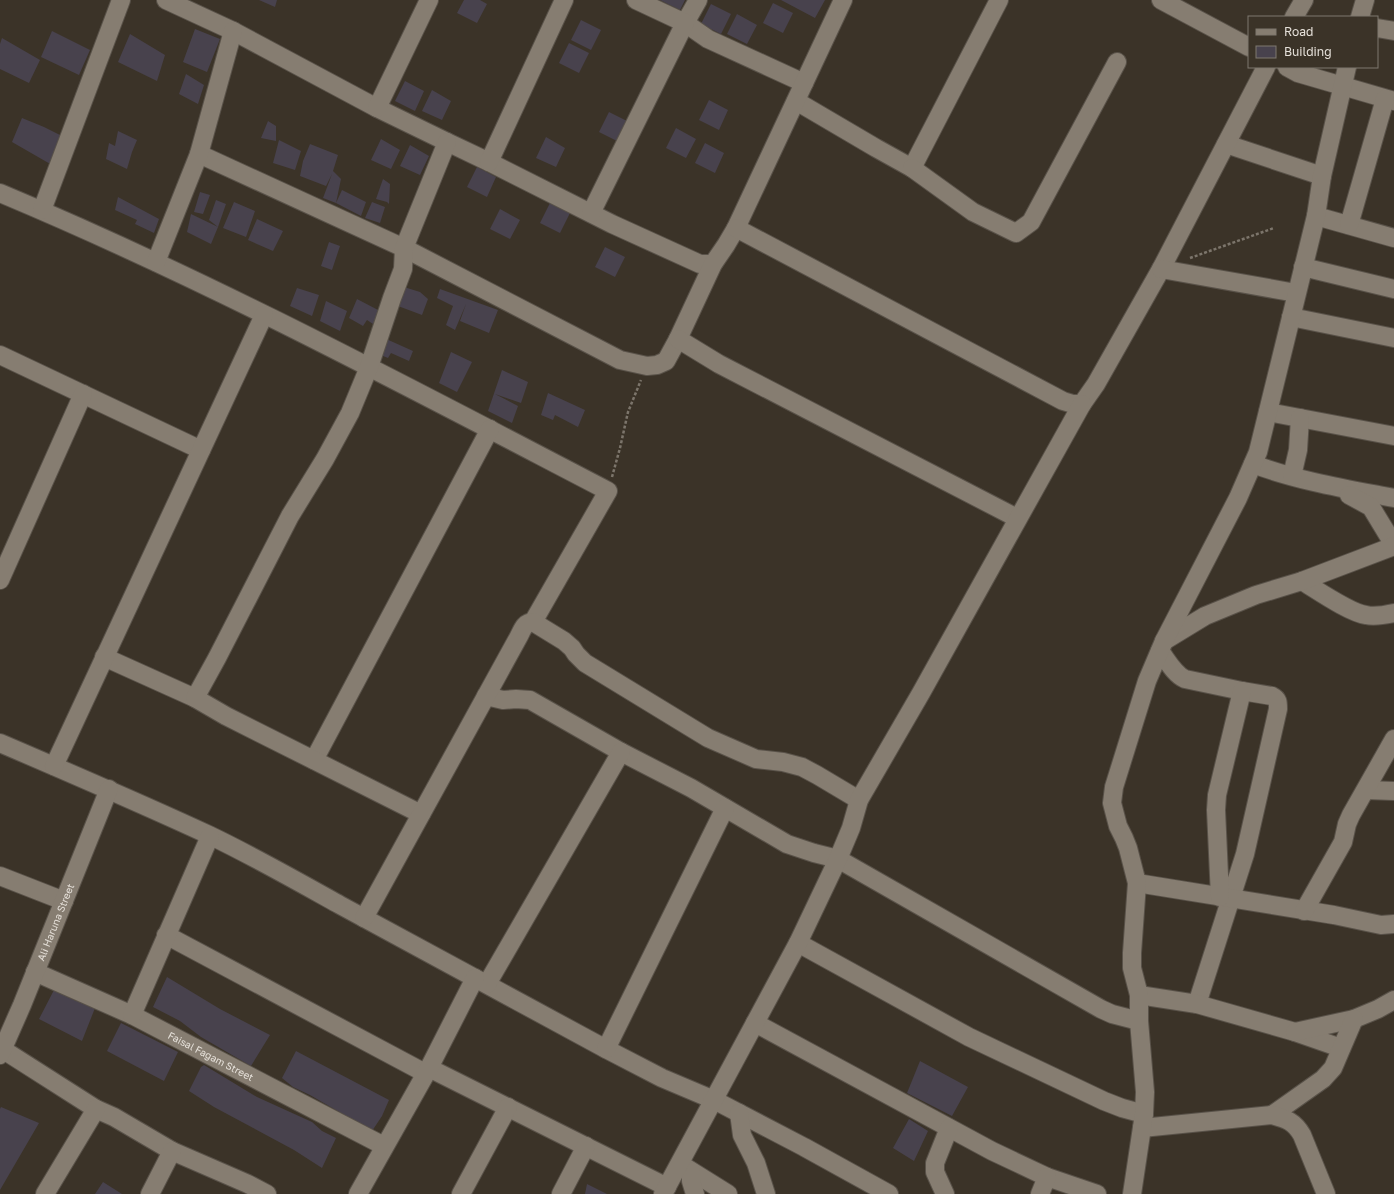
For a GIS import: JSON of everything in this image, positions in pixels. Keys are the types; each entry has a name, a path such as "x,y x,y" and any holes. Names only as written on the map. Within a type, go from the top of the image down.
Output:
{"street":[{"path":"42,210 120,0"},
{"path":"166,0 234,31 377,108 591,213 700,264 714,264"},
{"path":"377,108 429,0"},
{"path":"489,162 564,0"},
{"path":"636,0 685,24 708,39 804,83"},
{"path":"591,213 698,0"},
{"path":"199,154 404,248 620,360 647,366 657,365 666,361 714,264 736,228 843,0"},
{"path":"912,168 999,0"},
{"path":"1160,0 1248,46"},
{"path":"1295,16 1304,0"},
{"path":"1360,16 1365,0"},
{"path":"1378,28 1394,31"},
{"path":"156,262 199,154 234,31"},
{"path":"796,101 912,168 973,212 1016,233 1031,222 1117,62"},
{"path":"166,935 427,1070 508,1107 586,1146 665,1191 685,1167 714,1100 798,943 838,859 851,828 859,800 1082,404 1096,384 1162,269 1265,68"},
{"path":"1289,68 1298,73 1389,100 1349,225"},
{"path":"1132,1194 1143,1121 1145,1092 1139,1021 1139,995 1132,968 1137,883 1128,848 1118,826 1112,803 1114,787 1147,681 1162,646 1238,498 1258,452 1316,216 1322,176 1347,68"},
{"path":"195,698 290,516 325,459 350,414 369,367 403,269 404,248 447,142"},
{"path":"1226,144 1322,176"},
{"path":"0,193 42,210 156,262 369,367 608,491 533,622 526,624 364,918"},
{"path":"1316,216 1394,238"},
{"path":"736,228 1063,401 1073,404 1082,404"},
{"path":"1303,267 1394,289"},
{"path":"1162,269 1296,293"},
{"path":"54,766 264,315"},
{"path":"1290,317 1394,338"},
{"path":"678,339 719,364 1017,518"},
{"path":"0,355 201,450"},
{"path":"0,580 83,394"},
{"path":"1268,412 1394,436"},
{"path":"1292,476 1298,450 1300,418"},
{"path":"314,760 490,430"},
{"path":"1252,464 1332,486 1394,498"},
{"path":"1162,646 1205,616 1256,595 1302,581 1394,546 1371,507 1332,486"},
{"path":"1302,581 1352,610 1365,615 1377,616 1394,613"},
{"path":"533,622 564,641 585,663 708,738 756,759 783,762 802,767 859,800"},
{"path":"1162,646 1180,677 1275,698 1278,702 1278,708 1245,854 1226,898 1197,1004"},
{"path":"104,657 195,698 226,716 421,814"},
{"path":"1226,898 1216,810 1217,795 1242,691"},
{"path":"486,696 503,700 530,700 621,752 691,788 787,844 838,859 1101,1009 1112,1014 1139,1021"},
{"path":"1304,911 1340,847 1351,815 1394,739"},
{"path":"0,743 109,789 210,836 300,882 606,1049 662,1078 714,1100 889,1194"},
{"path":"358,1194 427,1070 621,752"},
{"name":"Ali Haruna Street","path":"1,1052 109,789"},
{"path":"1366,790 1394,791"},
{"path":"606,1049 725,808"},
{"path":"132,1015 210,836"},
{"path":"0,876 64,901"},
{"path":"1137,883 1381,925 1394,924"},
{"path":"798,943 969,1037 1104,1101 1122,1108 1143,1121 1272,1115 1287,1119 1297,1126 1302,1135 1326,1194"},
{"name":"Faisal Fagam Street","path":"35,972 132,1015 384,1146"},
{"path":"1139,995 1197,1004 1295,1032 1341,1048"},
{"path":"1295,1032 1354,1019 1378,1009 1394,1000"},
{"path":"1272,1115 1323,1079 1333,1068 1354,1019"},
{"path":"755,1023 992,1151 1047,1177 1097,1194"},
{"path":"1,1052 96,1109 114,1117 172,1151 246,1189 267,1194"},
{"path":"461,1194 508,1107"},
{"path":"45,1194 96,1109"},
{"path":"739,1113 742,1135 756,1163 766,1194"},
{"path":"945,1194 936,1172 935,1163 949,1128"},
{"path":"561,1194 586,1146"},
{"path":"150,1194 172,1151"},
{"path":"685,1167 695,1194"},
{"path":"685,1167 728,1194"},
{"path":"1040,1194 1047,1177"}],"path":[{"path":"1190,259 1274,228"},
{"path":"608,491 628,412 647,366"}],"building":[{"path":"259,0 277,0 275,7"},
{"path":"464,0 480,0 487,4 477,23 457,13"},
{"path":"660,0 685,0 680,10"},
{"path":"781,0 825,0 815,18"},
{"path":"773,3 793,13 783,33 763,23"},
{"path":"711,4 731,14 721,34 701,24"},
{"path":"737,14 757,25 747,44 727,34"},
{"path":"581,20 601,30 591,50 571,40"},
{"path":"195,29 220,39 207,72 183,62"},
{"path":"52,31 90,50 79,75 41,57"},
{"path":"130,34 165,55 157,81 118,62"},
{"path":"2,38 40,60 29,83 0,69 0,44"},
{"path":"569,43 589,53 579,73 559,63"},
{"path":"186,74 204,85 198,104 179,94"},
{"path":"405,81 424,91 415,111 395,101"},
{"path":"432,90 451,101 442,120 422,111"},
{"path":"709,100 728,110 719,130 699,120"},
{"path":"609,112 629,122 619,142 599,132"},
{"path":"22,118 62,136 52,165 12,142"},
{"path":"268,121 276,126 276,141 261,138"},
{"path":"676,128 696,139 686,158 666,148"},
{"path":"118,131 137,140 127,169 106,159 109,143 115,146"},
{"path":"546,137 565,148 556,167 536,158"},
{"path":"381,139 400,150 391,169 371,160"},
{"path":"279,140 301,151 295,170 273,163"},
{"path":"705,143 724,153 715,173 695,163"},
{"path":"310,144 338,155 333,171 341,179 336,203 323,198 332,174 326,186 300,176 303,161"},
{"path":"410,145 429,156 420,175 400,166"},
{"path":"477,167 496,177 487,197 467,187"},
{"path":"383,179 390,184 389,204 376,199"},
{"path":"342,190 366,202 361,216 336,203"},
{"path":"200,192 210,195 203,214 194,212"},
{"path":"118,197 159,219 154,233 135,224 137,220 115,210"},
{"path":"216,200 226,204 218,227 209,220"},
{"path":"234,202 255,211 246,237 223,228"},
{"path":"372,202 385,207 380,223 365,218"},
{"path":"550,203 570,213 560,233 540,223"},
{"path":"500,209 520,220 510,239 490,229"},
{"path":"191,214 218,227 211,244 187,232"},
{"path":"257,219 283,231 273,251 248,240"},
{"path":"329,242 340,246 332,270 321,266"},
{"path":"605,247 625,257 615,277 595,267"},
{"path":"404,287 420,292 428,299 422,315 398,306"},
{"path":"297,288 319,295 312,316 290,306"},
{"path":"440,289 498,310 489,333 460,321 466,304 455,330 446,325 453,306 437,298"},
{"path":"357,299 380,311 373,324 367,320 363,326 349,318"},
{"path":"326,301 347,311 340,331 320,321"},
{"path":"384,338 413,351 409,361 391,353 388,358 378,354"},
{"path":"451,352 472,362 457,392 439,383"},
{"path":"502,370 528,382 521,403 495,394 518,406 512,423 488,411"},
{"path":"548,393 585,410 578,427 555,415 553,420 541,415"},
{"path":"167,977 220,1009 270,1035 251,1066 201,1037 180,1021 153,1007"},
{"path":"54,990 95,1008 82,1041 39,1019"},
{"path":"121,1023 178,1052 164,1081 107,1051"},
{"path":"296,1051 389,1100 382,1116 372,1131 310,1095 293,1087 282,1078"},
{"path":"920,1061 968,1087 952,1116 907,1093"},
{"path":"204,1065 257,1097 312,1122 322,1131 336,1138 322,1168 294,1150 214,1107 189,1091 201,1067"},
{"path":"1,1107 39,1123 0,1190 0,1109"},
{"path":"909,1119 928,1131 914,1161 893,1148"},
{"path":"103,1182 122,1194 95,1194"},
{"path":"587,1184 607,1194 585,1194"}]}
